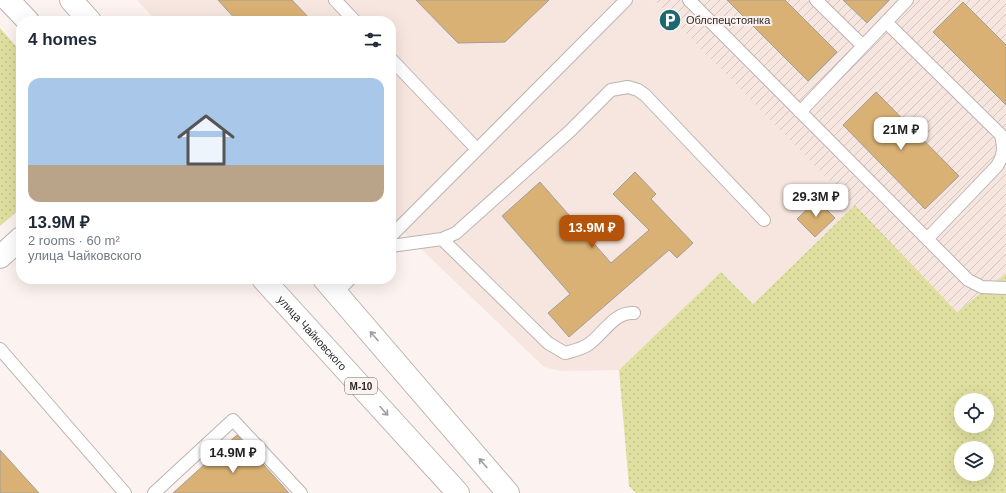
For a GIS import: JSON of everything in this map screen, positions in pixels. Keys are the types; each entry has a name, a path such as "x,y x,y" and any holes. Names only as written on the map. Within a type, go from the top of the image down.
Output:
{"main road":[{"path":"8,0 23,16"},
{"path":"71,0 85,16"},
{"path":"0,257 16,243"},
{"name":"улица Чайковского","path":"268,284 458,493"},
{"path":"337,284 508,493"}],"lane":[{"path":"335,0 350,16"},
{"path":"396,231 626,0"},
{"path":"689,0 968,280 982,287 1006,288"},
{"path":"816,0 863,46"},
{"path":"800,112 907,0"},
{"path":"886,22 1001,135 1004,146 1003,157 997,166 927,239"},
{"path":"396,64 473,145"},
{"path":"396,245 442,239 456,233 570,131 611,90 628,87 638,90 645,95 764,220"},
{"path":"442,239 548,343 565,352 588,345 617,318 626,312 634,313"},
{"path":"0,349 125,493"},
{"path":"154,493 233,420 301,493"}],"shaded area":[{"path":"137,0 654,0 855,205 753,304 721,272 619,370 561,371 544,367 396,225 396,16 151,16"},
{"path":"654,0 1006,0 1006,273 957,312"}],"green space":[{"path":"0,28 16,46 16,212 0,226"},
{"path":"855,205 957,312 1006,273 1006,493 636,493 629,486 619,370 721,272 753,304"}],"building":[{"path":"218,0 292,0 307,16 232,16"},
{"path":"416,0 549,0 505,42 458,43"},
{"path":"727,0 785,0 837,52 808,81"},
{"path":"843,0 889,0 867,23"},
{"path":"963,2 1006,45 1006,105 933,32"},
{"path":"876,92 959,176 925,209 843,125"},
{"path":"635,172 656,194 651,199 693,243 677,258 669,250 569,337 548,313 570,294 502,216 540,182 611,263 649,230 613,194"},
{"path":"817,200 835,218 815,237 797,219"},
{"path":"237,435 289,493 173,493"},
{"path":"0,450 39,493 0,493"}],"place":[{"name":"Облспецстоянка","path":"670,20"}]}
